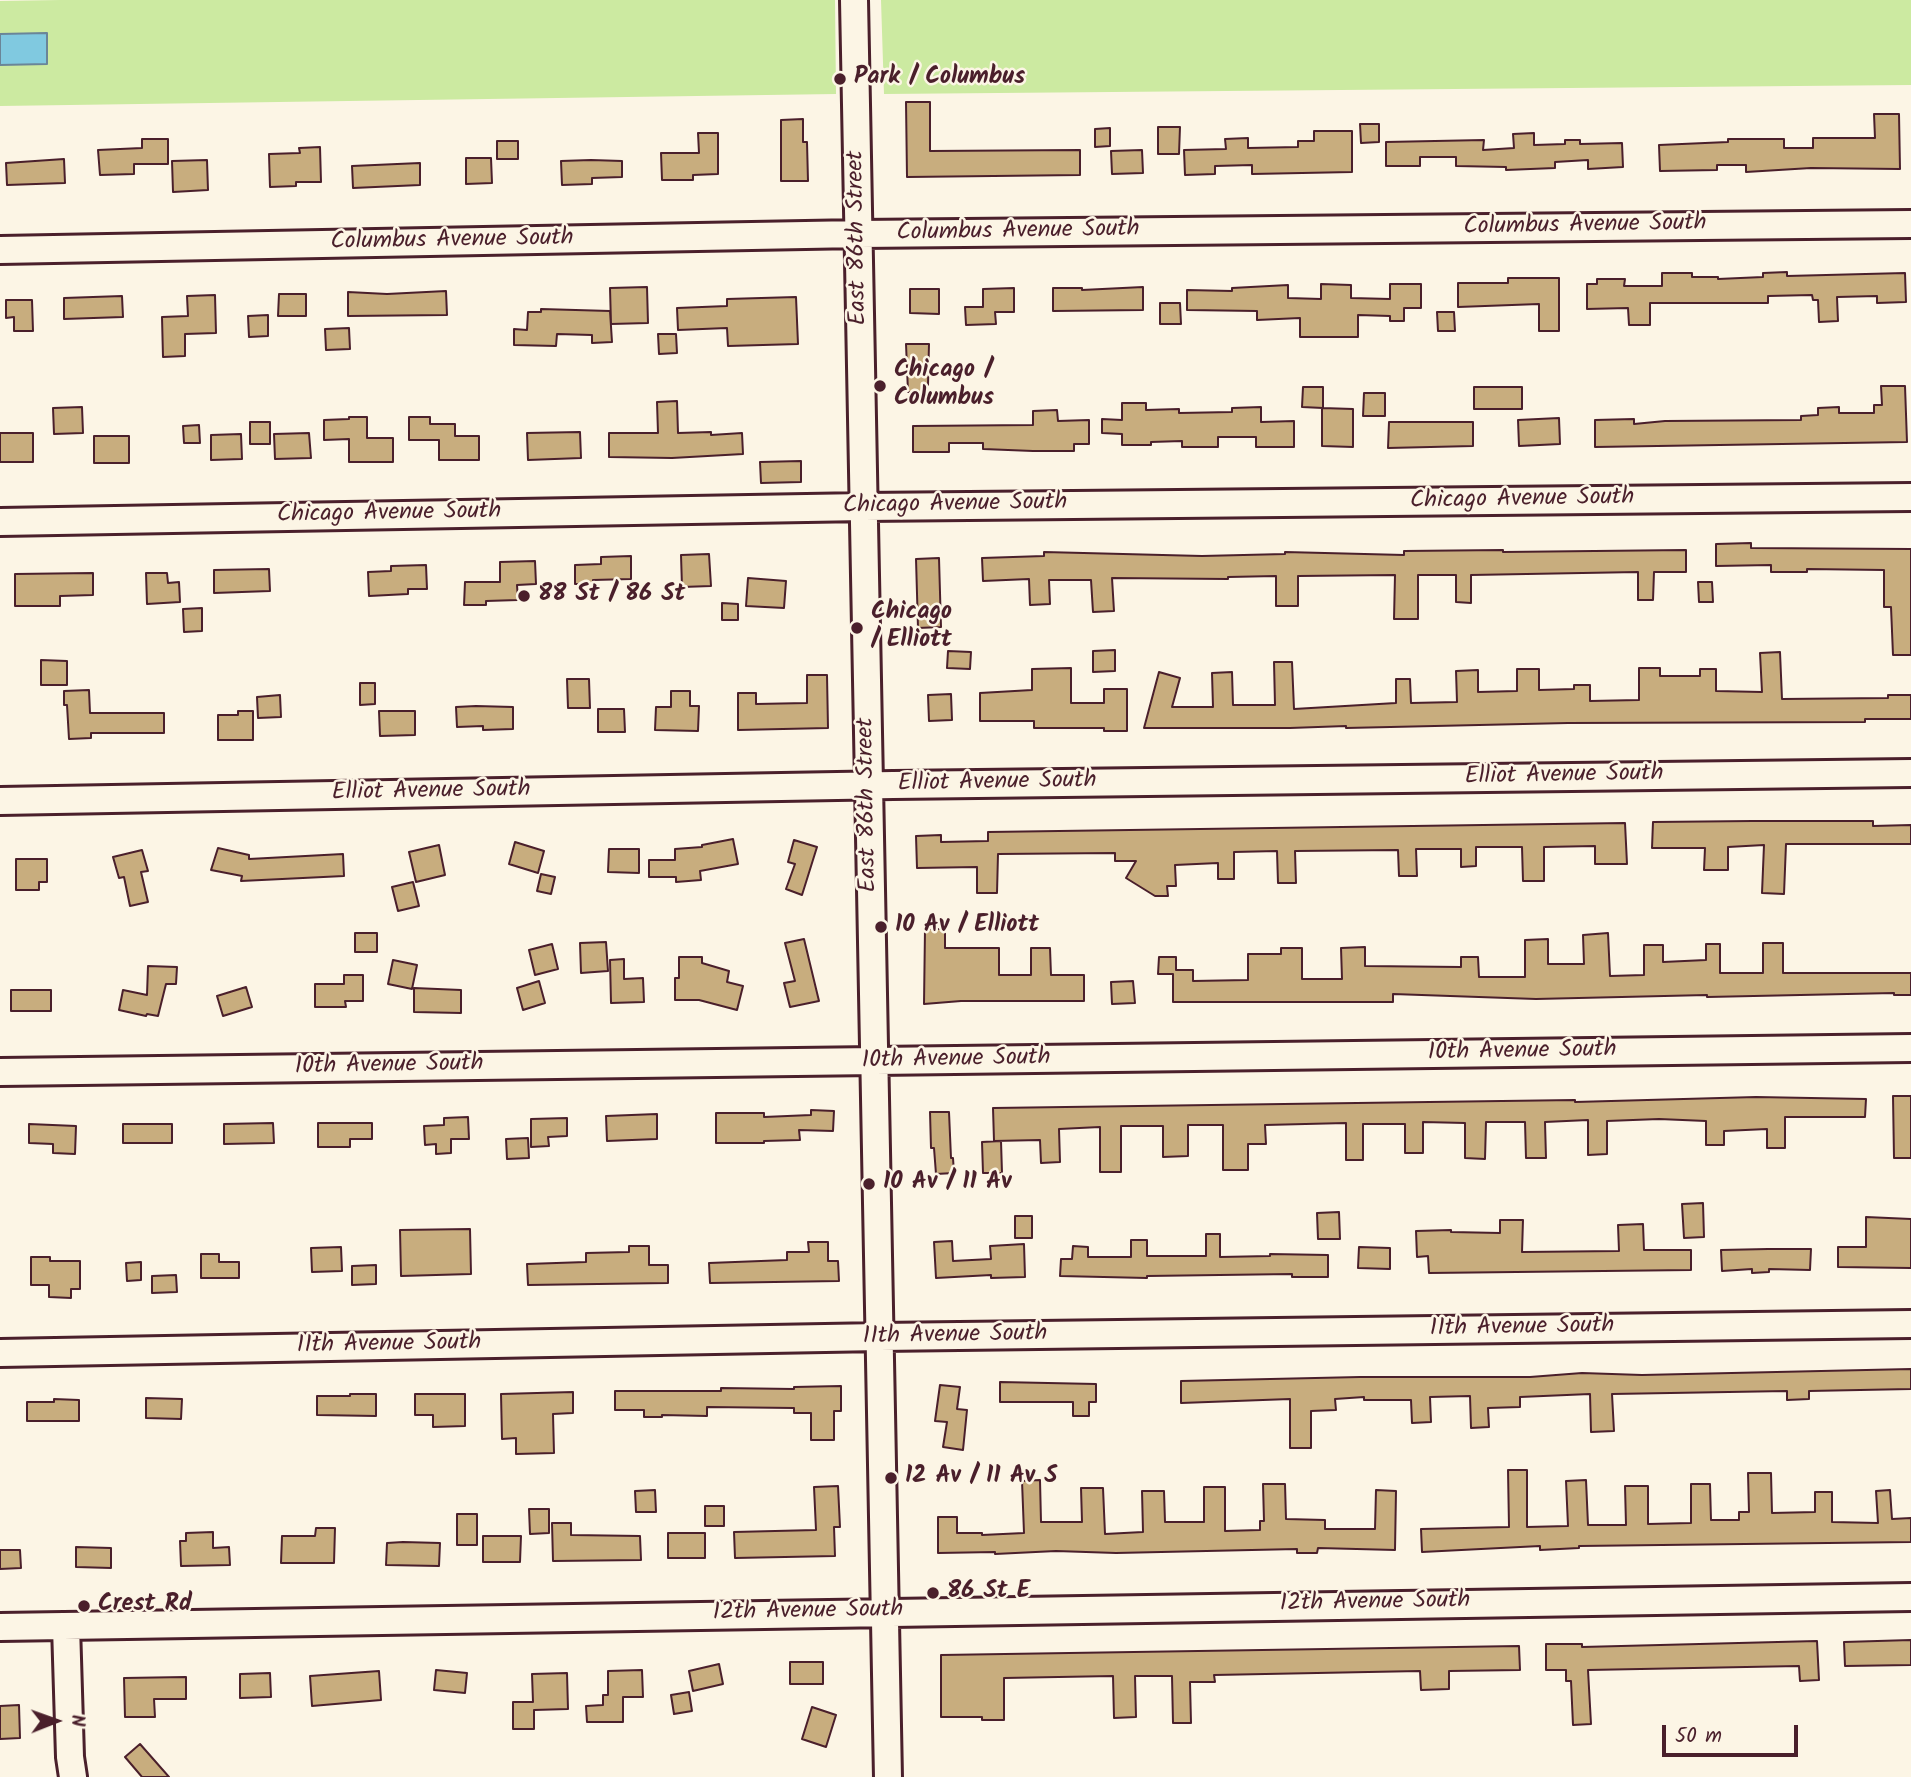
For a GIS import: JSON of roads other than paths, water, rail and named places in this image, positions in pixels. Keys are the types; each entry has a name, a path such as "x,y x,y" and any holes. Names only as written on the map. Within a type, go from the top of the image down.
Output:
{"street":[{"name":"East 86th Street","path":"854,0 888,1777"},
{"name":"Columbus Avenue South","path":"0,250 859,234 1911,224"},
{"name":"Chicago Avenue South","path":"0,522 864,507 1911,497"},
{"name":"Elliot Avenue South","path":"0,801 869,786 1911,773"},
{"name":"10th Avenue South","path":"0,1072 1911,1048"},
{"name":"11th Avenue South","path":"0,1353 1911,1324"},
{"name":"12th Avenue South","path":"0,1627 1911,1597"},
{"path":"66,1626 73,1777"}],"water":[{"path":"47,33 47,64 0,65 0,34"}],"place":[{"name":"Park / Columbus","path":"840,79"},
{"name":"Chicago / Columbus","path":"880,386"},
{"name":"88 St / 86 St","path":"524,596"},
{"name":"Chicago / Elliott","path":"857,628"},
{"name":"10 Av / Elliott","path":"881,927"},
{"name":"10 Av / 11 Av","path":"869,1184"},
{"name":"12 Av / 11 Av S","path":"891,1478"},
{"name":"86 St E","path":"933,1593"},
{"name":"Crest Rd","path":"84,1606"}]}
